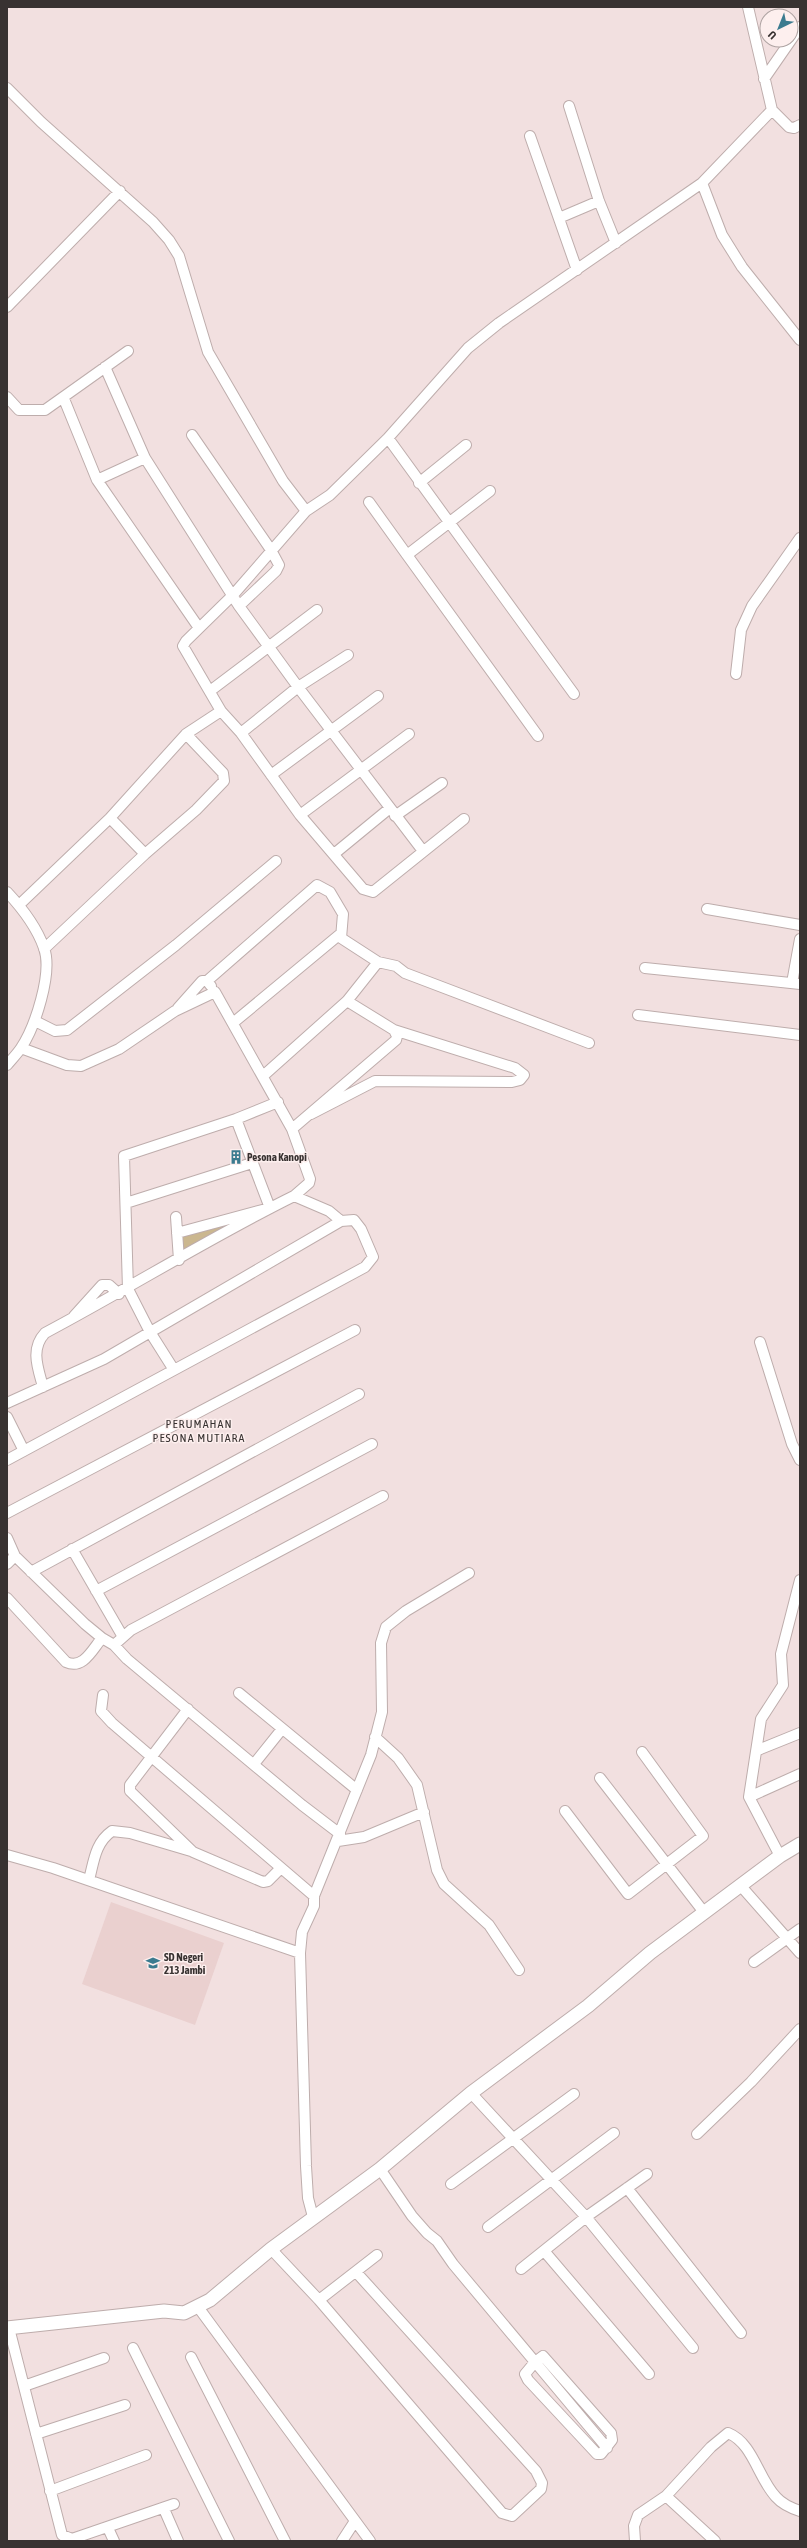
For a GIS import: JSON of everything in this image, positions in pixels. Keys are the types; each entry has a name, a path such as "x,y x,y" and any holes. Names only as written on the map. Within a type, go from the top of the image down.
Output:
{"street":[{"path":"748,7 772,110 789,127 794,128 800,125"},
{"path":"764,79 800,27"},
{"path":"7,88 41,122 153,222 169,240 179,256 208,352 282,481 306,511"},
{"path":"569,106 599,201 616,243"},
{"path":"464,819 373,892 363,889 300,816 241,733 221,711 183,646 233,595 306,511 330,495 388,438 468,348 499,323 702,183 772,110"},
{"path":"530,136 577,270"},
{"path":"702,183 722,235 742,267 800,340"},
{"path":"7,307 120,192"},
{"path":"559,218 599,201"},
{"path":"7,397 14,406 27,411 45,410 64,399 128,351"},
{"path":"106,367 145,458 239,606 298,687 423,851"},
{"path":"64,399 97,480 199,628"},
{"path":"192,435 271,550 278,568 239,606"},
{"path":"388,438 447,522 574,694"},
{"path":"419,483 466,446"},
{"path":"97,480 145,458"},
{"path":"407,555 447,522 490,491"},
{"path":"369,502 538,736"},
{"path":"736,674 741,630 752,606 800,538"},
{"path":"210,691 317,610"},
{"path":"241,733 298,687 348,655"},
{"path":"271,775 330,729 378,696"},
{"path":"19,905 110,818 186,734 221,711"},
{"path":"44,949 144,854 196,810 224,782 223,773 186,734"},
{"path":"300,816 360,769 409,734"},
{"path":"334,854 393,812 442,783"},
{"path":"110,818 144,854"},
{"path":"35,1021 55,1031 67,1030 176,945 276,861"},
{"path":"175,1011 202,981 207,981 317,885 330,892 343,914 339,935 233,1023"},
{"path":"7,892 19,905 44,949 47,967 35,1021 21,1048 7,1065"},
{"path":"707,909 800,925"},
{"path":"339,935 349,944 378,962 396,966 405,973 589,1043"},
{"path":"645,968 796,984 800,939"},
{"path":"263,1076 347,1001 378,962"},
{"path":"43,1387 35,1358 38,1341 45,1333 124,1291 270,1208 294,1196 309,1183 310,1179 292,1129 233,1023 207,981"},
{"path":"21,1048 67,1065 82,1066 118,1049 175,1011 215,992"},
{"path":"311,1114 375,1081 512,1082 520,1080 524,1075 515,1068 394,1030 347,1001"},
{"path":"638,1015 800,1034"},
{"path":"292,1129 393,1045 397,1036 394,1030"},
{"path":"174,1370 124,1291 126,1203 123,1159 125,1154 236,1119 278,1102"},
{"path":"236,1119 270,1208"},
{"path":"126,1203 252,1164"},
{"path":"294,1196 328,1212 341,1221"},
{"path":"177,1233 270,1208"},
{"path":"176,1217 179,1260"},
{"path":"7,1403 104,1359 341,1221 349,1219 358,1223 373,1257 371,1262 7,1460"},
{"path":"72,1319 84,1302 102,1285 109,1285 124,1291"},
{"path":"7,1513 355,1330"},
{"path":"760,1342 792,1444 800,1460"},
{"path":"31,1572 359,1394"},
{"path":"7,1417 24,1451"},
{"path":"96,1591 372,1444"},
{"path":"114,1644 131,1630 383,1496"},
{"path":"7,1538 15,1556 102,1638 114,1644 127,1659 254,1764 339,1838 364,1837 424,1812"},
{"path":"72,1549 123,1637"},
{"path":"7,1564 15,1556"},
{"path":"313,2217 308,2198 306,2166 300,1953 302,1932 314,1906 314,1896 339,1838 357,1790 382,1712 381,1643 386,1627 406,1611 469,1573"},
{"path":"780,1856 749,1797 758,1750 761,1719 783,1685 781,1654 800,1580"},
{"path":"7,1598 66,1662 74,1666 80,1664 102,1638"},
{"path":"239,1693 357,1790"},
{"path":"103,1695 101,1711 151,1757 314,1896"},
{"path":"188,1709 130,1785 130,1791 193,1852"},
{"path":"254,1764 282,1729"},
{"path":"758,1750 800,1733"},
{"path":"375,1737 398,1758 417,1785 437,1870 444,1884 489,1925 519,1970"},
{"path":"565,1811 628,1894 666,1863 703,1836 642,1752"},
{"path":"749,1797 800,1774"},
{"path":"600,1778 703,1911"},
{"path":"89,1880 98,1846 103,1838 112,1831 130,1833 193,1852 263,1882 268,1881 281,1868"},
{"path":"174,2504 164,2509 72,2539 62,2535 8,2328 164,2311 184,2313 198,2306 236,2280 270,2249 380,2169 471,2093 588,2006 650,1953 703,1911 780,1856 800,1844"},
{"path":"7,1855 89,1880 300,1953"},
{"path":"740,1885 800,1953"},
{"path":"754,1962 800,1929"},
{"path":"697,2134 751,2082 800,2029"},
{"path":"471,2093 586,2217 693,2348"},
{"path":"451,2184 574,2094"},
{"path":"488,2227 551,2179 614,2134"},
{"path":"380,2169 412,2216 427,2233 437,2240 453,2264 607,2448 601,2454 596,2454 528,2380 526,2374 535,2362"},
{"path":"521,2269 545,2252 586,2217 647,2174"},
{"path":"627,2188 742,2333"},
{"path":"270,2249 320,2300 502,2513 512,2516 541,2489 542,2483 536,2471 356,2272"},
{"path":"545,2252 649,2374"},
{"path":"320,2300 377,2255"},
{"path":"198,2306 370,2541"},
{"path":"133,2348 229,2541"},
{"path":"191,2357 286,2541"},
{"path":"24,2386 104,2358"},
{"path":"36,2434 125,2405"},
{"path":"636,2541 634,2526 638,2515 666,2496 711,2447 728,2433 738,2438 775,2497 788,2506 800,2511"},
{"path":"50,2491 146,2455"},
{"path":"666,2496 715,2541"},
{"path":"164,2509 178,2541"},
{"path":"342,2541 355,2521"},
{"path":"108,2528 114,2541"}],"shaded area":[{"path":"246,1218 182,1255 181,1236"},
{"name":"SD Negeri 213 Jambi","path":"111,1902 224,1943 195,2025 82,1984"}],"place":[{"name":"Pesona Kanopi","path":"236,1157"},
{"name":"SD Negeri 213 Jambi","path":"153,1963"}],"district":[{"name":"PERUMAHAN PESONA MUTIARA","path":"199,1431"}]}
